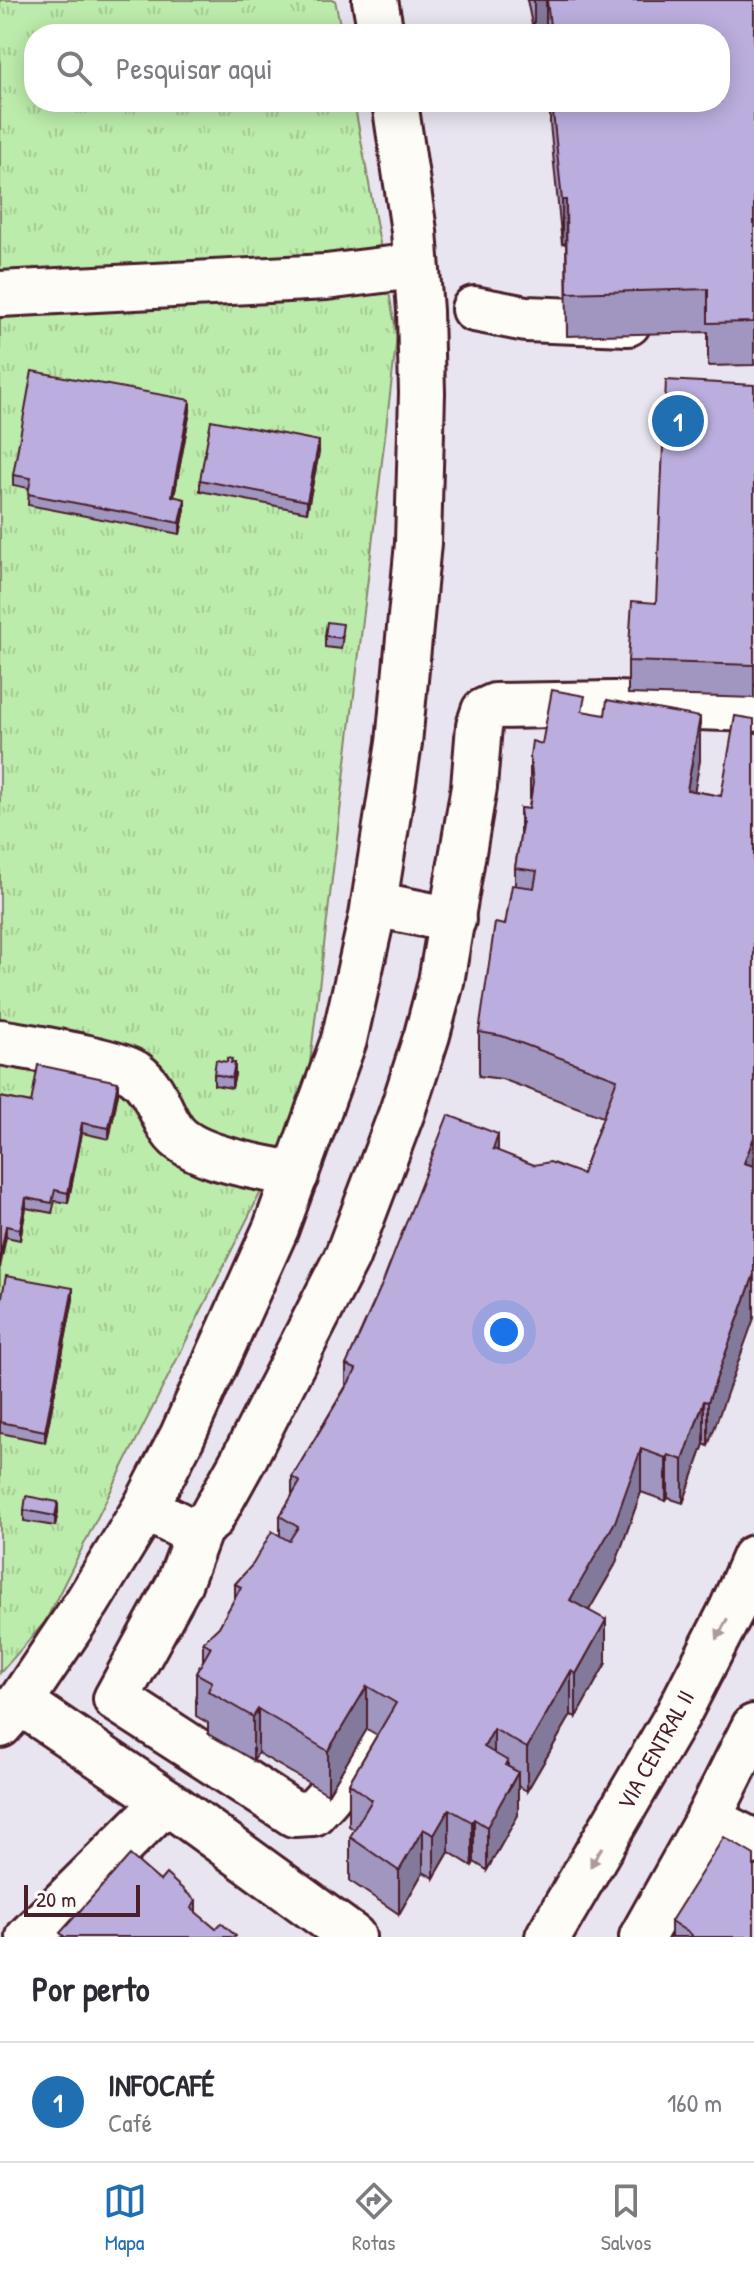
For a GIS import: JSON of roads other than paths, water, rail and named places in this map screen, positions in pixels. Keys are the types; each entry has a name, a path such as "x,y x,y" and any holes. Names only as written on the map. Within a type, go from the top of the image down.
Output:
{"street":[{"path":"375,0 379,24"},
{"path":"353,1937 166,1801 10,1714 88,1601 145,1508 191,1417 276,1228 344,1040 374,904 399,743 418,543 422,393 420,311 414,231 396,112"},
{"path":"0,294 312,278 415,266"},
{"path":"474,309 526,319 663,324"},
{"path":"384,1690 327,1798 313,1813 294,1814 116,1699 179,1584 200,1528 210,1520 245,1457 347,1257 402,1112 427,1035 453,920 474,787 479,726 484,711 495,706 613,704 754,709"},
{"path":"671,753 678,707"},
{"path":"374,904 453,920"},
{"path":"0,1042 56,1052 135,1073 156,1096 173,1132 191,1148 296,1175"},
{"path":"145,1508 175,1525 187,1529 200,1528"},
{"name":"VIA CENTRAL II","path":"548,1937 678,1714 732,1609 754,1558"},
{"path":"642,1937 708,1819 754,1727"},
{"path":"29,1937 166,1801"},
{"path":"708,1819 754,1842"}],"place":[{"name":"INFOCAFÉ","path":"678,421"}]}
